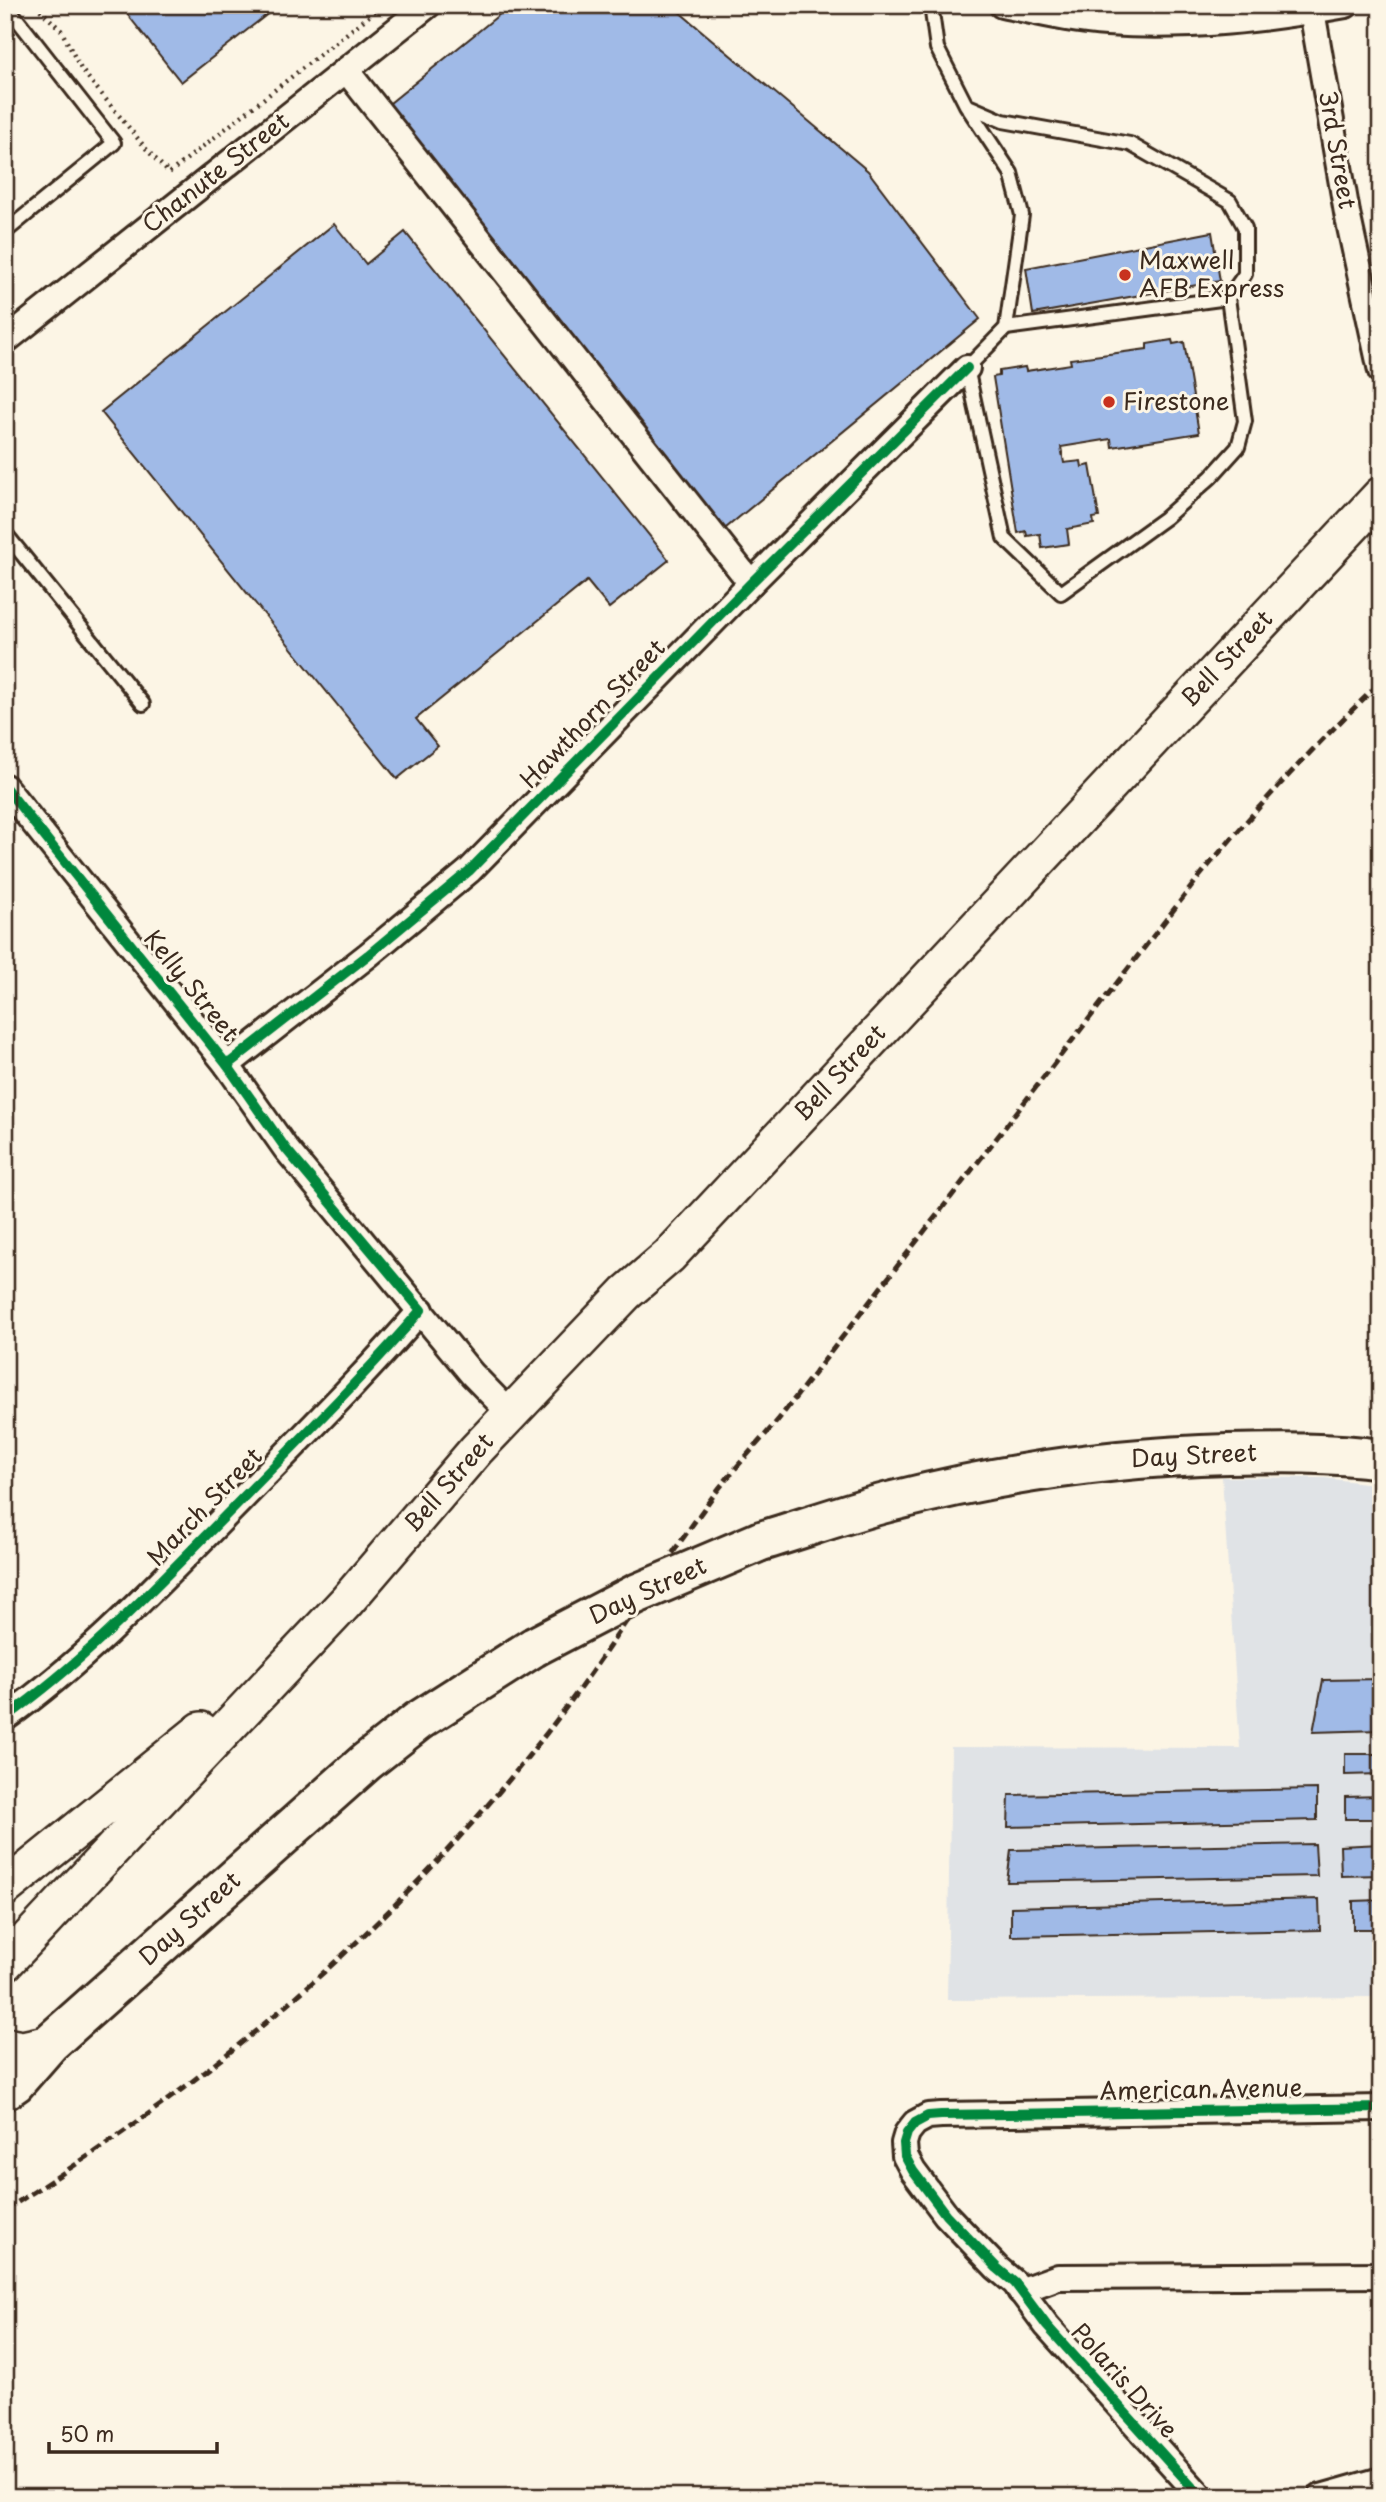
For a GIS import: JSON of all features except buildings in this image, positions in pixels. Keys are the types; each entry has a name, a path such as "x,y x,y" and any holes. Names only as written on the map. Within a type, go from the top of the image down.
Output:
{"main road":[{"name":"Bell Street","path":"5,1963 346,1602 476,1450 626,1293 679,1245 1381,495"},
{"name":"Day Street","path":"5,2090 15,2083 50,2043 366,1762 418,1721 534,1647 636,1594 761,1541 890,1501 983,1480 1075,1464 1164,1455 1271,1453 1348,1455 1381,1459"},
{"name":"Bell Street","path":"5,1888 299,1651"},
{"name":"Day Street","path":"5,2069 50,2043"},
{"path":"5,2046 22,2049 50,2043"}],"street":[{"name":"Chanute Street","path":"5,341 428,5"},
{"path":"1002,5 1076,19 1176,24 1244,21 1311,8 1346,5"},
{"name":"3rd Street","path":"1311,8 1347,213 1381,371"},
{"path":"346,70 751,583"},
{"name":"Hawthorn Street","path":"228,1065 368,955 469,871 751,583 967,368"},
{"name":"Kelly Street","path":"5,786 228,1065 286,1149 472,1374 511,1414"},
{"name":"March Street","path":"5,1718 85,1655 144,1599 379,1358 421,1310"},
{"name":"American Avenue","path":"1020,2291 946,2215 913,2171 905,2156 904,2143 915,2123 928,2116 1381,2108"},
{"path":"1020,2291 1058,2277 1381,2275"},
{"name":"Polaris Drive","path":"1020,2291 1046,2326 1201,2497"},
{"path":"1321,2497 1381,2480"}],"lane":[{"path":"5,232 114,143 6,5"},
{"path":"931,5 937,48 966,105 1011,173 1022,215 1006,328 967,368 1004,538 1061,593 1165,517 1211,477 1238,447 1245,421 1228,298 1245,274 1245,228 1230,201 1130,144 1003,121 966,105"},
{"path":"1006,328 1228,298"},
{"path":"5,533 143,704"}],"path":[{"path":"35,5 61,30 81,69 169,173 383,5"}],"shaded area":[{"path":"1222,1477 1325,1478 1381,1485 1381,1997 947,2000 951,1747 1240,1748"}],"railway":[{"path":"5,2210 80,2162 224,2057 358,1941 481,1813 560,1716 712,1498 778,1420 1199,877 1287,777 1381,682"}],"cycle path":[{"path":"227,1065 368,955 469,871 751,583 967,368"},
{"path":"5,787 227,1065 286,1149 421,1310 351,1387 150,1592 66,1670 5,1718"},
{"path":"1201,2497 1047,2326 1015,2283 946,2215 905,2156 904,2143 907,2133 915,2123 928,2116 941,2115 1381,2108"}],"place":[{"name":"Maxwell AFB Express","path":"1125,275"},
{"name":"Firestone","path":"1109,402"}]}
